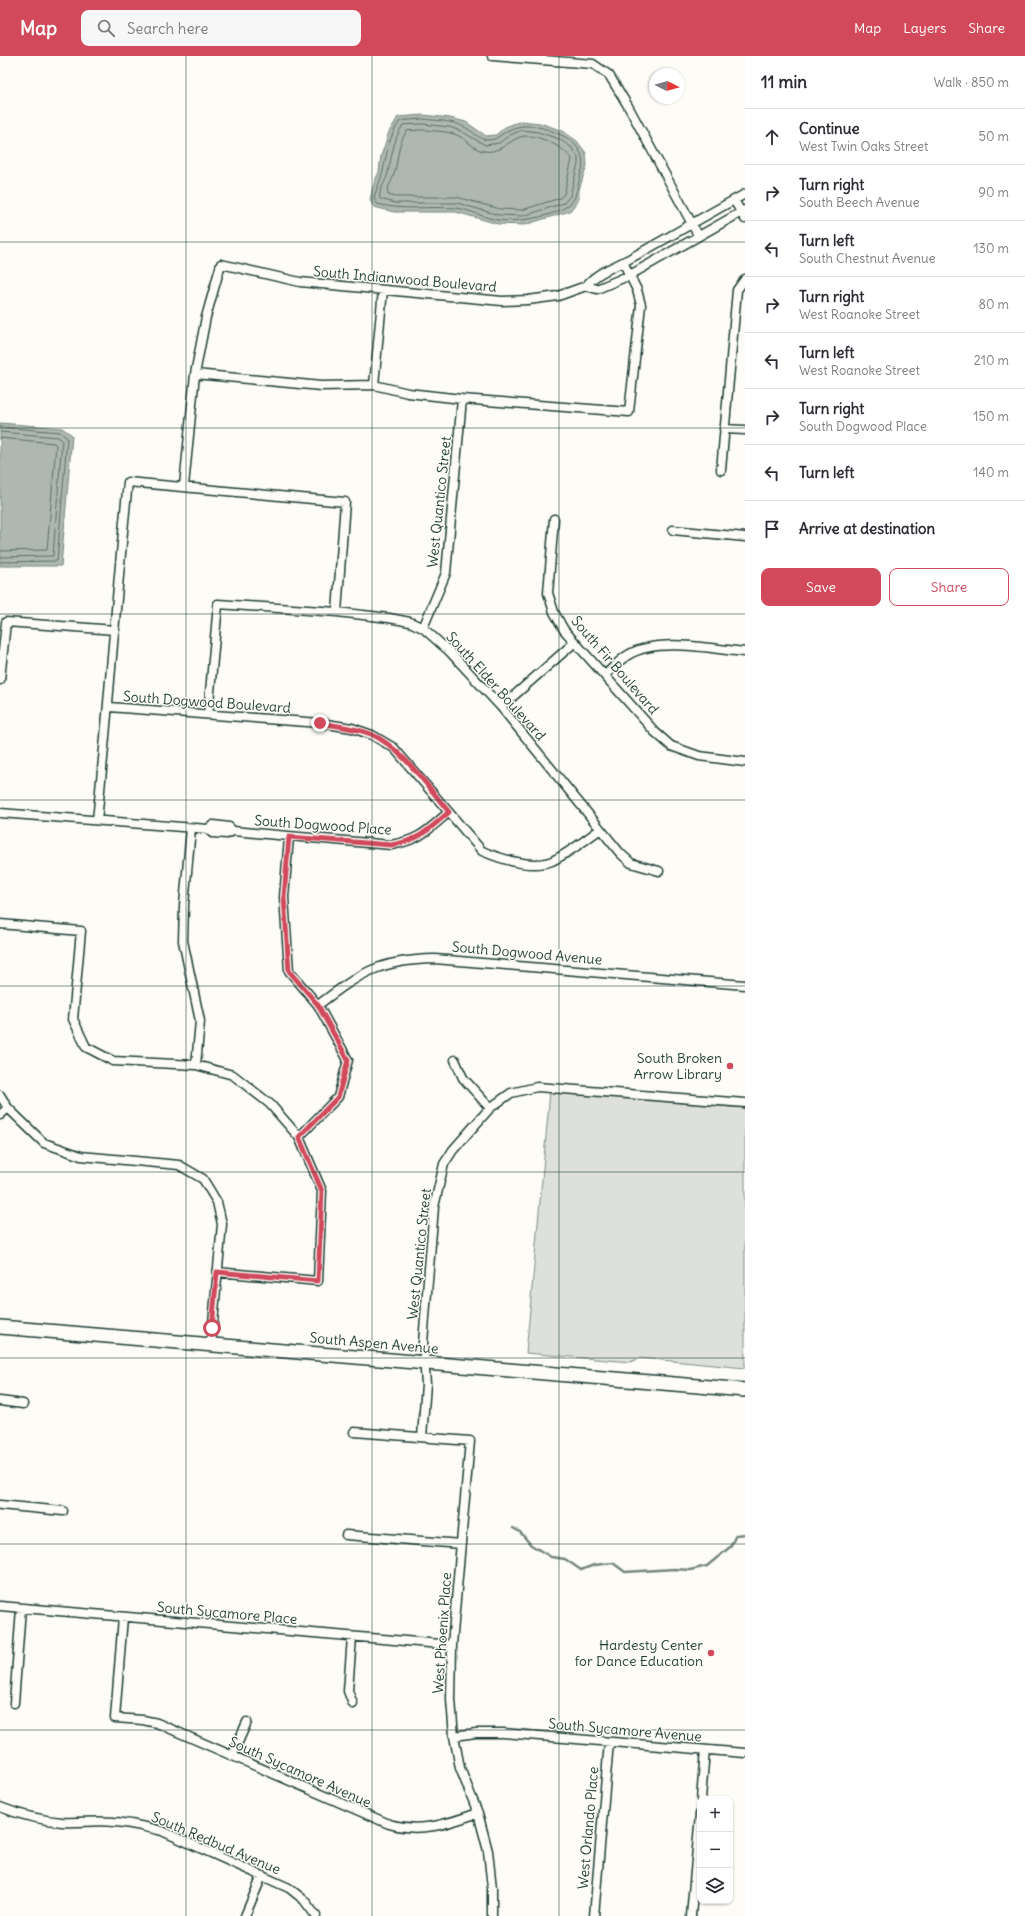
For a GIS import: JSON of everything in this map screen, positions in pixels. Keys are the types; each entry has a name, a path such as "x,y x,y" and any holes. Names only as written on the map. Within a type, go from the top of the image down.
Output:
{"main road":[{"name":"South Aspen Avenue","path":"0,1327 745,1390"}],"street":[{"path":"492,56 593,64 610,75 690,223 698,235"},
{"name":"South Indianwood Boulevard","path":"195,374 206,317 221,264 300,282 502,301 528,300 558,296 586,286 593,277 623,262 690,223 745,195"},
{"path":"734,200 744,214"},
{"name":"South Indianwood Boulevard","path":"586,286 597,289 630,274 698,235 744,214"},
{"path":"184,486 195,374 321,386 374,386 408,393 462,399 629,412 641,305 637,290 623,262"},
{"path":"721,470 737,290 745,279"},
{"path":"374,386 384,290"},
{"name":"West Quantico Street","path":"423,628 446,573 462,399"},
{"path":"724,428 745,430"},
{"path":"97,820 109,707 128,482 345,502 337,612"},
{"name":"South Fir Boulevard","path":"554,519 548,593 554,612 564,630 655,732 671,746 699,756 745,762"},
{"path":"673,530 745,538"},
{"name":"South Elder Boulevard","path":"208,714 218,604 337,612 410,622 423,628 450,652 500,707 599,830 620,853 632,863 659,871"},
{"path":"0,680 6,622 115,630"},
{"path":"500,707 575,642"},
{"path":"605,676 627,656 641,649 660,645 745,652"},
{"name":"South Dogwood Boulevard","path":"109,707 320,723 352,728 372,735 394,748 482,851 501,859 528,863 550,861 572,850 599,830"},
{"name":"South Dogwood Place","path":"0,813 208,829 212,833 228,834 233,831 391,845 419,838 449,812"},
{"path":"191,828 184,905 183,941 200,1021 196,1065"},
{"path":"289,837 284,897 289,971 318,1005 348,1060 338,1097 299,1137"},
{"path":"0,924 81,931 73,1019 86,1047 113,1061 196,1065 234,1075 270,1104 299,1137 322,1191 318,1281 217,1272"},
{"name":"South Dogwood Avenue","path":"318,1005 352,980 383,965 415,959 435,958 745,985"},
{"path":"455,1060 463,1078 490,1108"},
{"name":"West Quantico Street","path":"422,1437 426,1384 423,1339 434,1207 444,1165 453,1150 490,1108 511,1093 523,1089 552,1087 745,1103"},
{"path":"0,1095 8,1108 44,1142 81,1156 179,1165 203,1179 218,1202 222,1224 211,1345"},
{"path":"0,1115 8,1108"},
{"path":"0,1401 24,1404"},
{"path":"354,1432 422,1437"},
{"name":"West Phoenix Place","path":"422,1437 470,1441 452,1645 450,1685 454,1736 462,1774 484,1832 491,1870 492,1916"},
{"path":"0,1505 63,1511"},
{"path":"346,1535 461,1544"},
{"name":"South Sycamore Place","path":"0,1606 452,1645"},
{"path":"14,1703 21,1608"},
{"name":"South Sycamore Avenue","path":"123,1617 114,1718 143,1720 156,1723 379,1821 396,1826 416,1829 438,1826 478,1813"},
{"path":"352,1637 348,1691 354,1704"},
{"path":"232,1756 246,1722"},
{"name":"South Sycamore Avenue","path":"454,1736 476,1733 503,1732 745,1753"},
{"name":"West Orlando Place","path":"594,1916 609,1742"},
{"path":"701,1796 705,1750"},
{"name":"South Redbud Avenue","path":"0,1807 27,1817 45,1820 115,1822 162,1831 280,1884 296,1894 316,1916"},
{"path":"691,1916 698,1832"},
{"path":"245,1916 262,1876"}],"shaded area":[{"path":"550,1092 745,1108 745,1368 640,1358 630,1362 526,1353"}],"water":[{"path":"423,115 450,118 466,122 486,136 496,135 505,127 521,121 540,123 563,131 577,141 586,153 587,165 579,190 579,199 570,211 524,225 498,224 456,212 394,212 374,207 370,200 374,183 379,172 381,156 389,132 398,117"},
{"path":"0,423 62,428 72,435 61,566 0,566"}],"waterway":[{"path":"513,1528 520,1532 531,1545 551,1557 565,1559 581,1570 594,1565 613,1563 625,1572 674,1569 690,1570 707,1566 730,1547 736,1535 745,1534"}],"place":[{"name":"South Broken Arrow Library","path":"730,1066"},
{"name":"Hardesty Center for Dance Education","path":"711,1653"}],"route":[{"path":"212,1328 217,1272 318,1281 322,1191 299,1137 338,1097 348,1060 318,1005 289,971 284,897 289,837 391,845 419,838 449,812 394,748 372,735 352,728 320,723"}]}
